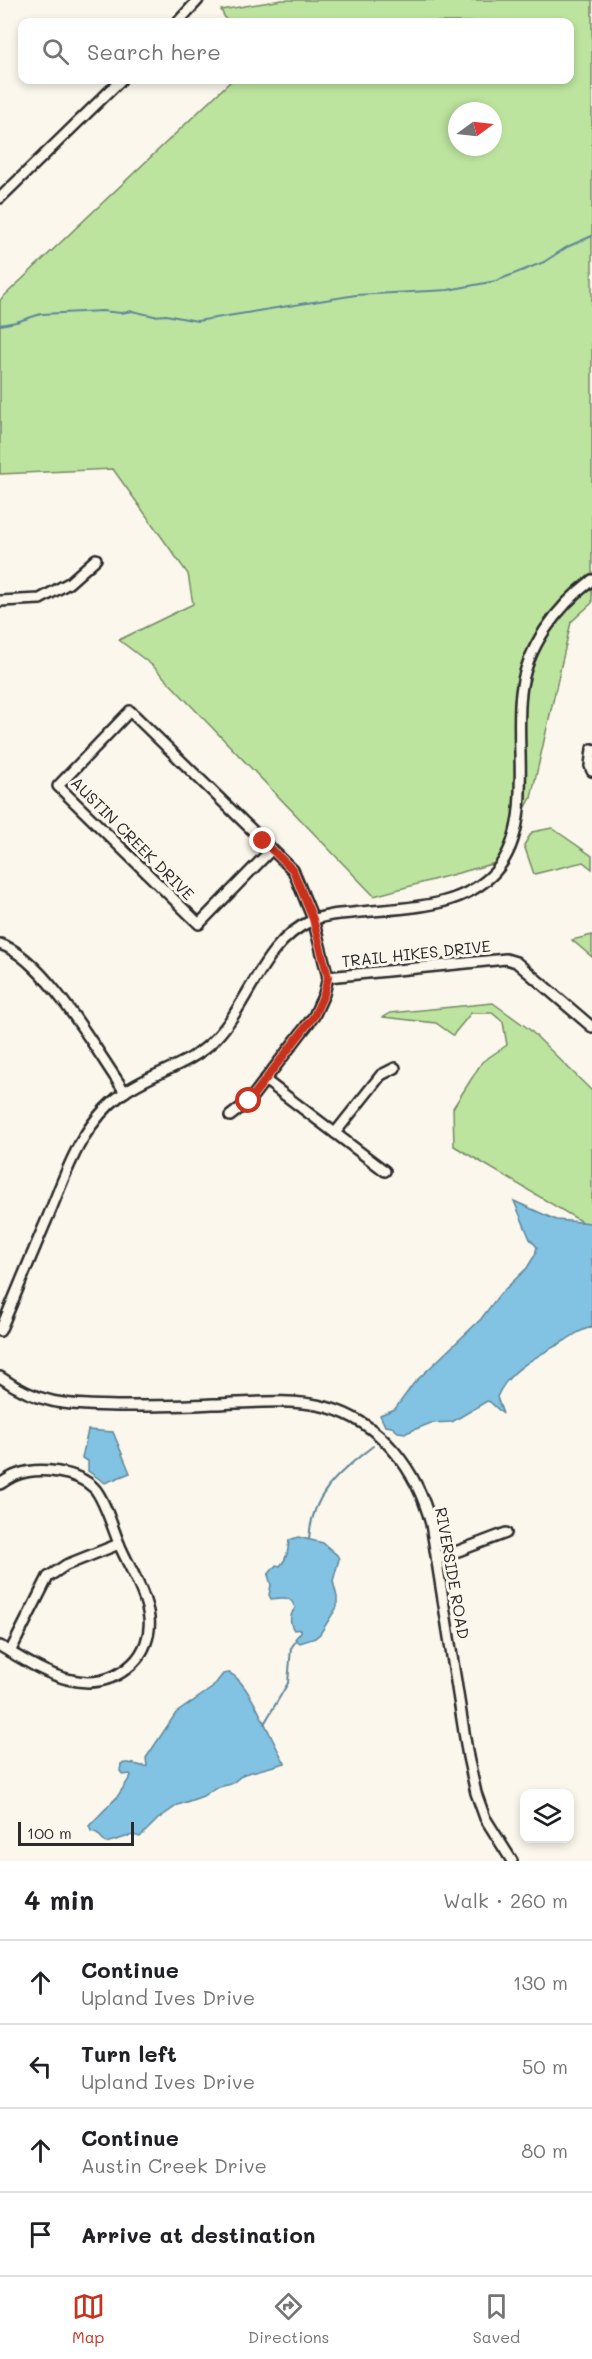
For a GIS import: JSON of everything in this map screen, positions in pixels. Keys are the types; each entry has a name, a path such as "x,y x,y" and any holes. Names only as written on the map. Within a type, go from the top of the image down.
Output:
{"street":[{"path":"182,18 198,0"},
{"path":"0,198 117,84"},
{"path":"0,601 40,599 69,583 96,559"},
{"path":"0,1331 65,1171 83,1137 125,1092 194,1057 216,1038 242,1003 278,945 301,925 327,915 441,903 465,895 497,870 508,853 518,820 520,692 530,659 546,628 564,605 592,580"},
{"name":"AUSTIN CREEK DRIVE","path":"272,849 199,924 58,786 130,711 272,849 293,870 313,919 328,977"},
{"path":"592,749 590,766 592,771"},
{"path":"0,944 9,947 33,964 49,982 125,1092"},
{"name":"TRAIL HIKES DRIVE","path":"328,977 506,959 516,962 592,1026"},
{"path":"230,1116 249,1101 314,1016 324,994 328,977"},
{"path":"335,1133 381,1075 395,1068"},
{"path":"265,1080 385,1171"},
{"name":"RIVERSIDE ROAD","path":"0,1377 33,1396 66,1405 209,1405 264,1402 304,1404 338,1411 387,1443 413,1477 426,1504 476,1793 485,1818 512,1861"},
{"path":"0,1484 16,1474 37,1471 61,1473 78,1479 95,1489 142,1592 149,1619 147,1642 139,1658 122,1673 110,1679 81,1683 58,1677 0,1646"},
{"path":"436,1559 506,1533"},
{"path":"10,1652 48,1577 66,1565 119,1545"}],"green space":[{"path":"282,0 592,0 592,603 571,622 531,798 495,863 374,896 153,666 119,640 193,604 188,574 113,469 0,474 0,300 228,84 574,84 574,18 225,18 221,10"},
{"path":"552,828 592,856 592,869 583,862 534,874 524,845 532,832"},
{"path":"592,935 592,957 572,940"},
{"path":"493,1003 529,1029 592,1091 592,1228 454,1146 453,1108 482,1062 507,1045 503,1022 492,1013 471,1013 453,1035 436,1023 383,1017 390,1013"}],"water":[{"path":"514,1201 556,1220 592,1223 592,1327 578,1332 536,1357 509,1378 497,1397 503,1414 487,1401 452,1422 431,1423 406,1433 385,1426 380,1415 395,1409 414,1383 481,1319 499,1295 527,1268 535,1255 537,1247 530,1239"},
{"path":"88,1430 113,1432 130,1473 105,1483 88,1471 88,1461 82,1458"},
{"path":"298,1537 323,1543 339,1559 333,1581 337,1607 320,1634 300,1643 295,1639 301,1629 294,1630 291,1622 295,1608 289,1599 271,1599 268,1575 276,1565 280,1566 284,1561 289,1540"},
{"path":"229,1673 237,1678 252,1699 285,1763 244,1774 231,1784 215,1788 203,1796 178,1805 158,1819 140,1837 133,1835 106,1843 97,1833 91,1831 89,1826 117,1797 131,1776 130,1774 123,1775 120,1771 121,1764 147,1766 146,1758 176,1713 212,1688 223,1674"}],"waterway":[{"path":"0,325 41,314 102,311 121,313 132,311 197,321 356,295 448,290 496,281 544,262 567,247 592,236"},
{"path":"309,1539 315,1509 329,1485 373,1446"},
{"path":"264,1724 288,1683 291,1648 296,1641"}],"route":[{"path":"249,1101 314,1016 324,994 328,977 313,919 293,870 263,841"}]}
